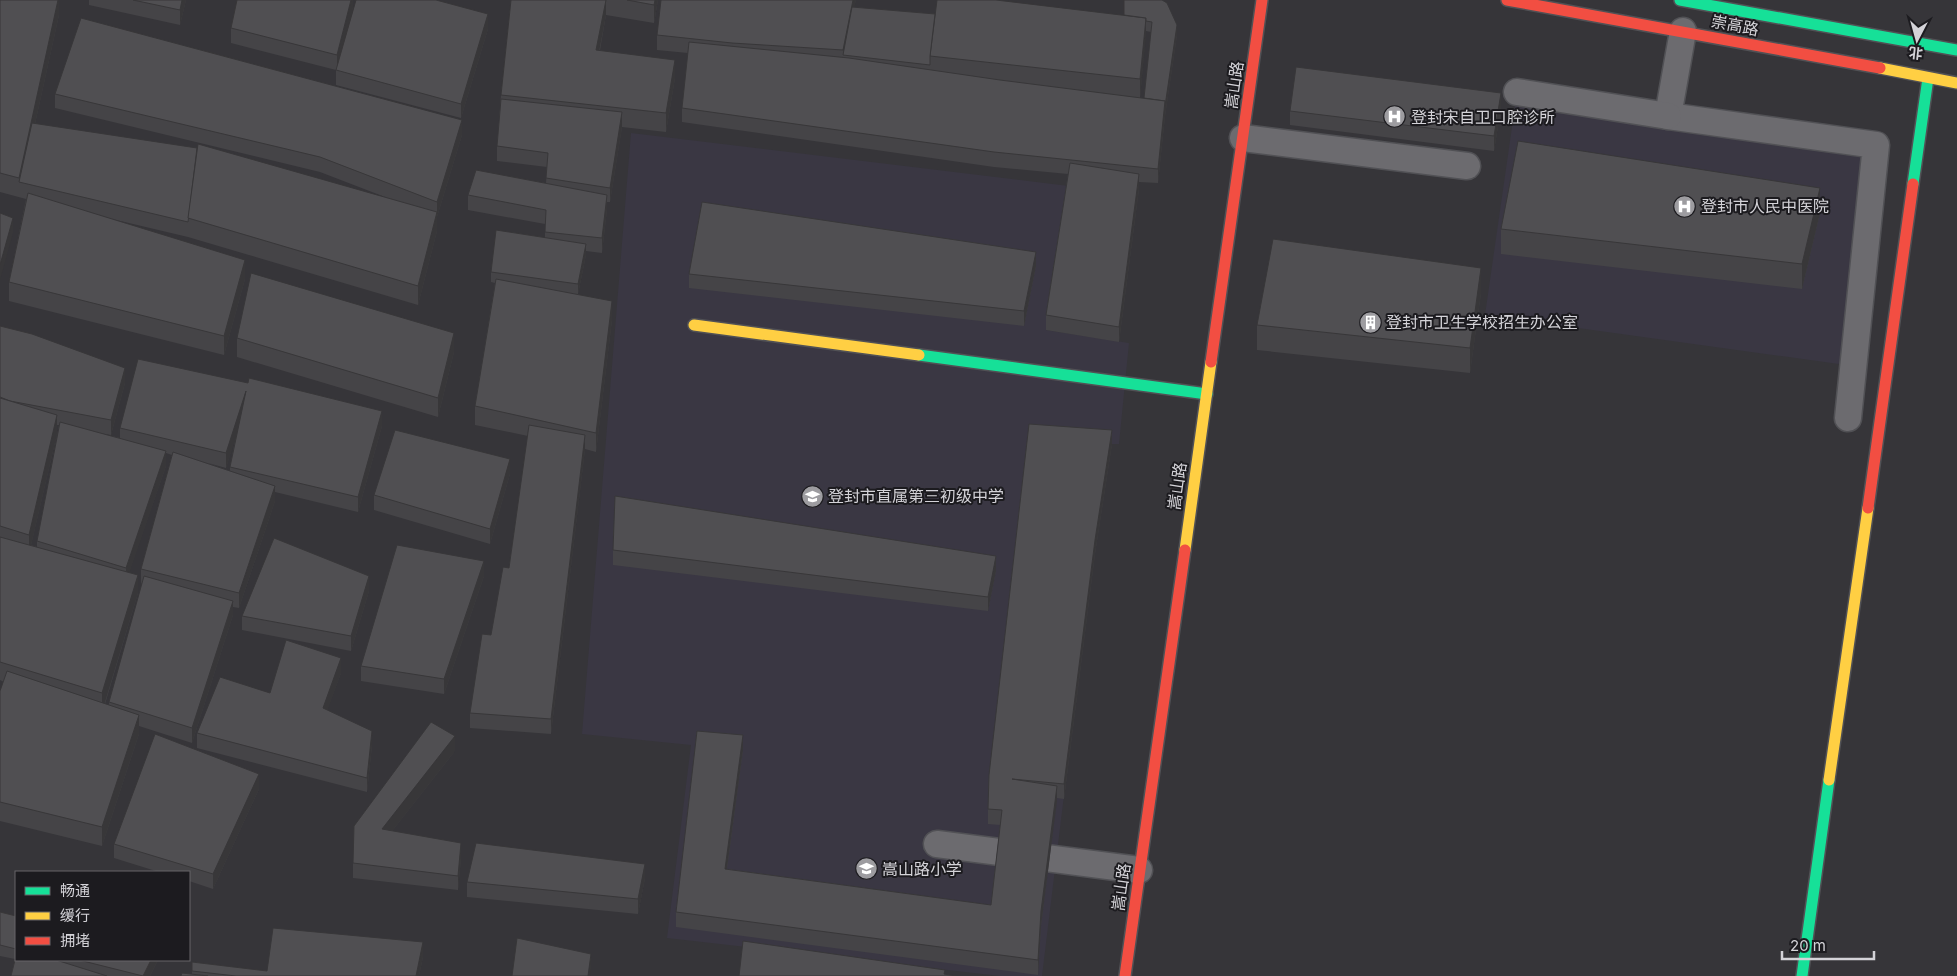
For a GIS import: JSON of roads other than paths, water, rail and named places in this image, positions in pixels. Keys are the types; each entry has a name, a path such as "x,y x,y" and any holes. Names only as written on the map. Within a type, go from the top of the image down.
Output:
{"street":[{"name":"嵩山路","path":"1124,976 1262,0"},
{"name":"崇高路","path":"1507,0 1957,83"},
{"name":"崇高路","path":"1680,0 1957,50"},
{"path":"1668,116 1682,31"},
{"path":"1802,976 1928,78"},
{"path":"1517,92 1668,116 1876,145 1848,418"},
{"path":"1243,138 1467,166"},
{"path":"694,324 1206,394"},
{"path":"936,844 1139,870"}],"place":[{"name":"登封宋自卫口腔诊所","path":"1395,117"},
{"name":"登封市人民中医院","path":"1685,206"},
{"name":"登封市卫生学校招生办公室","path":"1370,322"},
{"name":"登封市直属第三初级中学","path":"812,496"},
{"name":"嵩山路小学","path":"866,869"}]}
